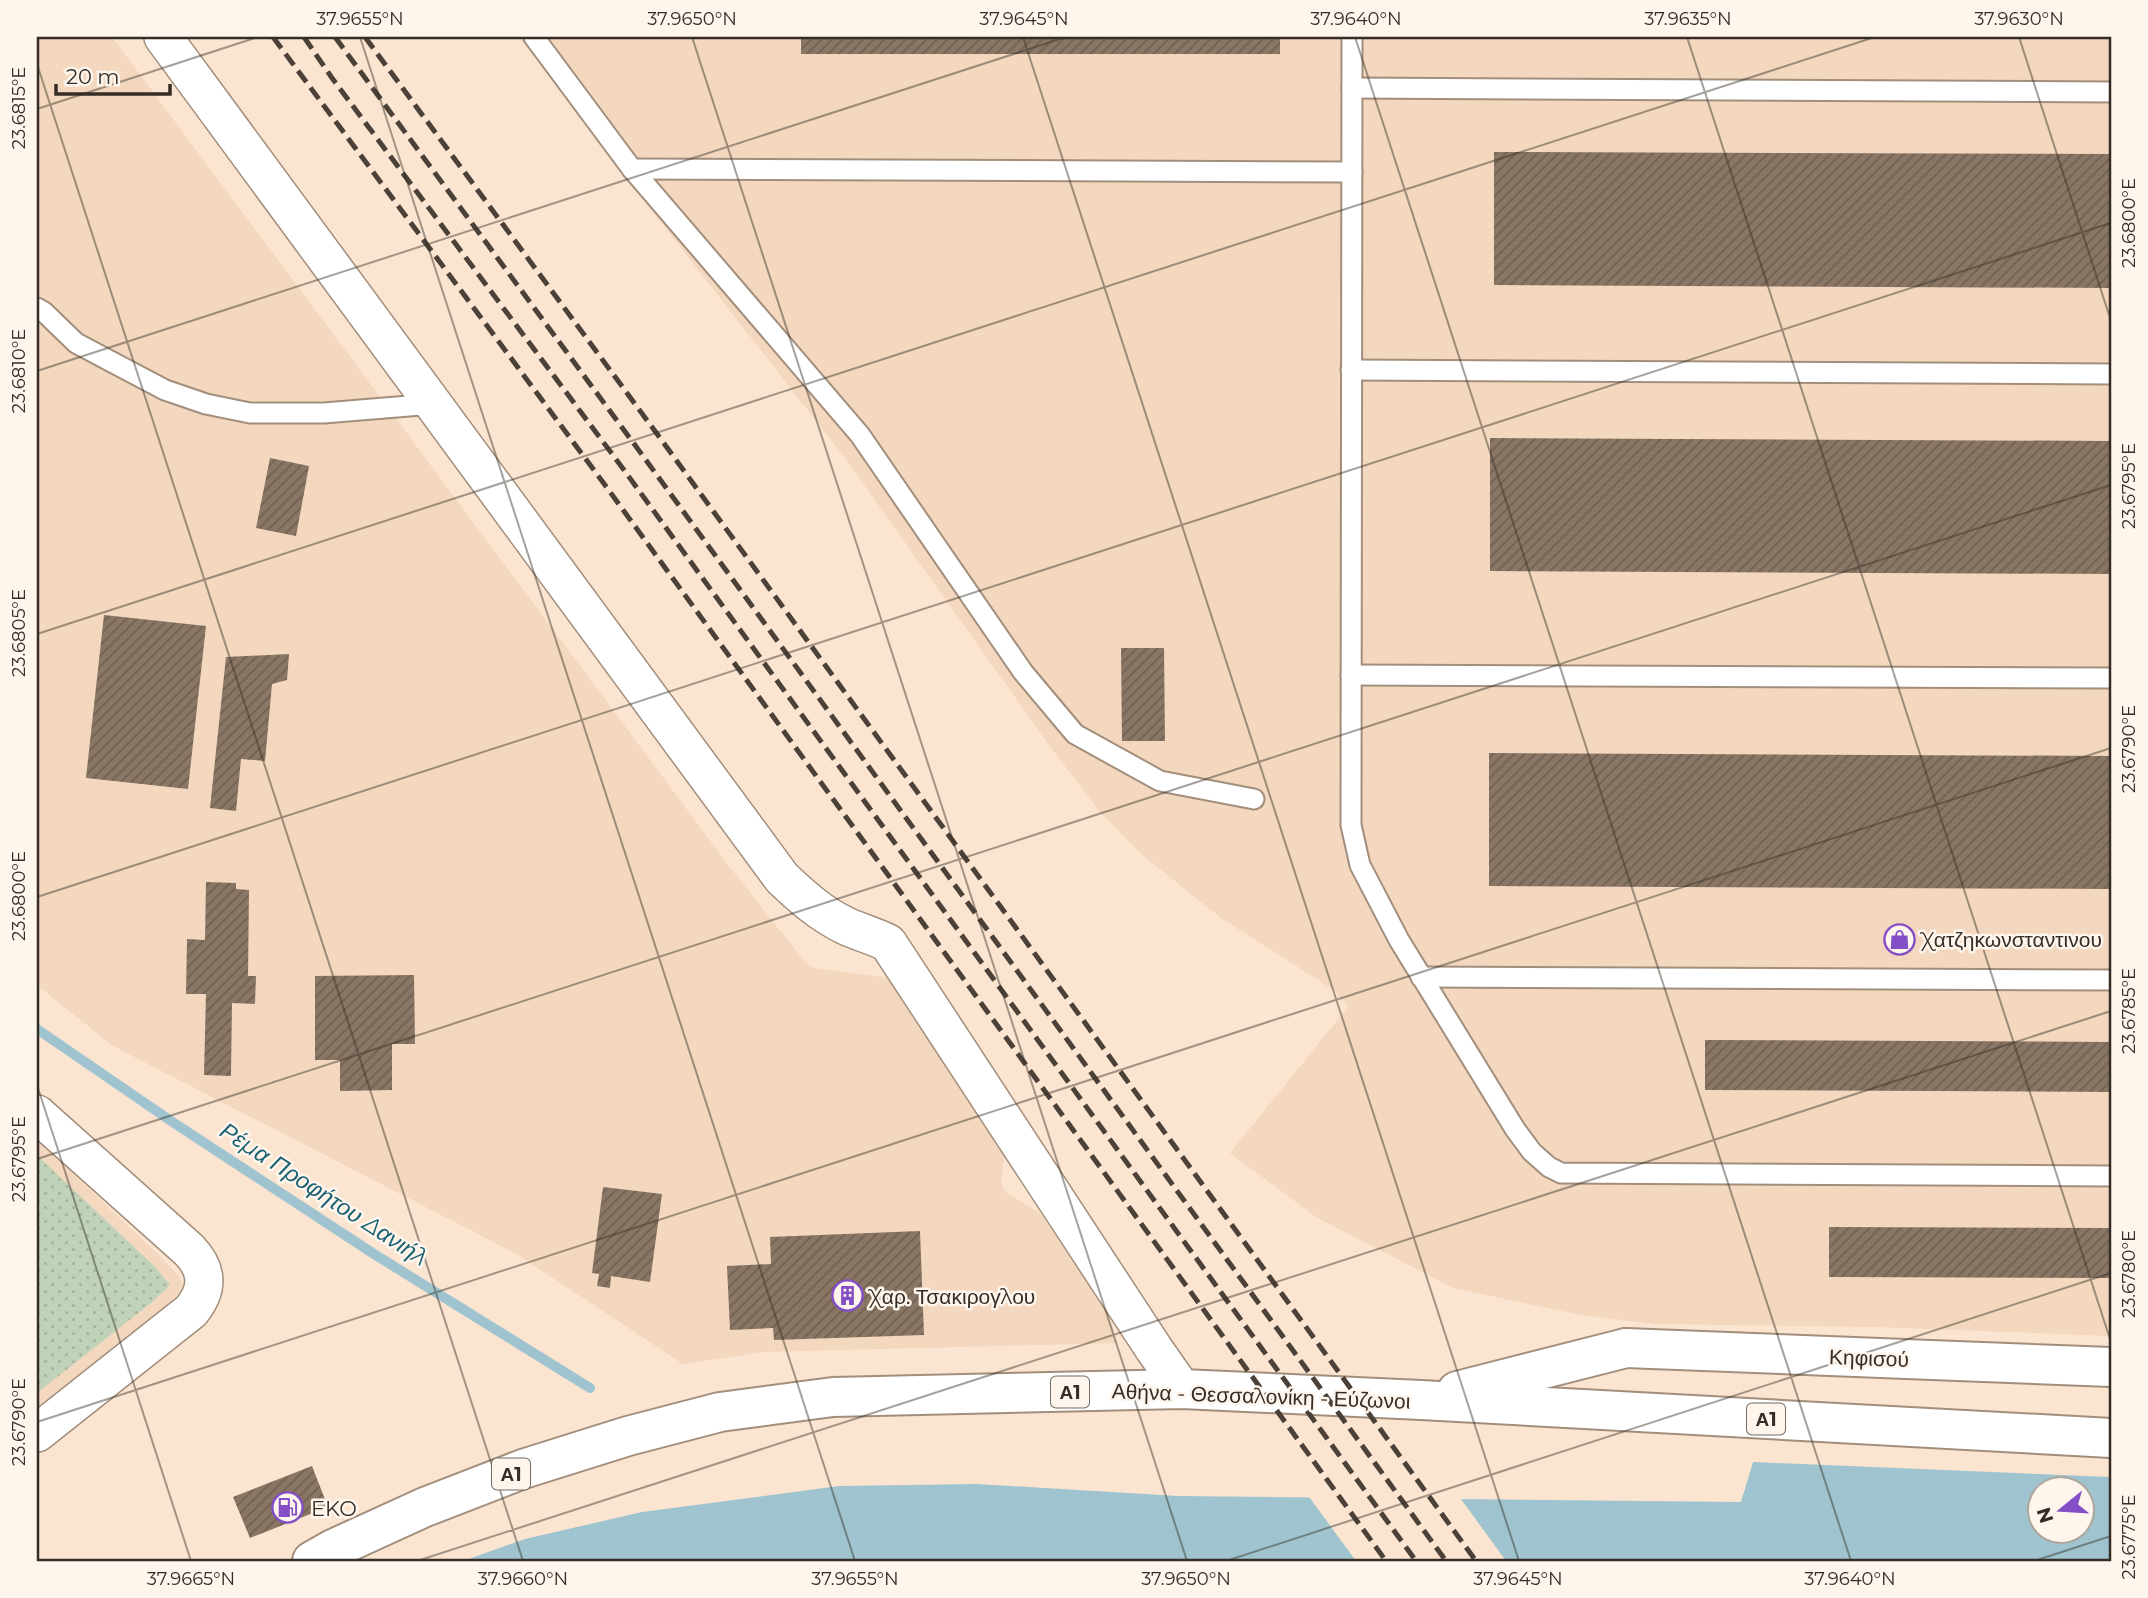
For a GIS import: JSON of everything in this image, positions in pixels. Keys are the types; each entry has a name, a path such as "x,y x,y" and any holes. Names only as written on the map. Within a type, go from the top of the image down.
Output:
{"main road":[{"name":"Κηφισού","path":"1421,1400 1626,1348 2111,1367"},
{"name":"Αθήνα - Θεσσαλονίκη - Εύζωνοι","path":"312,1561 425,1507 523,1469 628,1436 720,1412 833,1397 1182,1389 2111,1438"}],"street":[{"path":"163,37 782,878 807,902 848,927 888,943 1182,1389"},
{"path":"37,1114 200,1262 204,1289 199,1302 191,1311 37,1433"}],"lane":[{"path":"534,37 632,169 860,435 1023,672 1075,734 1160,781 1254,799"},
{"path":"1352,37 1350,825 1360,865 1399,940 1515,1129 1532,1152 1549,1167 1561,1173 2111,1176"},
{"path":"1352,88 2111,92"},
{"path":"632,169 1352,172"},
{"path":"37,308 76,343 165,390 206,404 250,413 324,413 433,404"},
{"path":"1351,370 2111,374"},
{"path":"1351,675 2111,678"},
{"path":"1421,976 2111,979"}],"shaded area":[{"path":"37,37 112,37 729,866 805,962 814,968 891,978 1005,1148 1001,1181 1005,1192 1040,1213 1108,1314 1117,1343 764,1352 683,1364 515,1253 113,1046 37,985"},
{"path":"519,37 2111,37 2111,1336 1875,1327 1654,1324 1581,1315 1453,1288 1316,1217 1230,1153 1348,1007 1334,990 1221,918 1140,853 1100,812 1051,748 845,458"},
{"path":"37,1140 164,1260 183,1285 180,1292 158,1312 37,1407"}],"green space":[{"path":"37,1155 156,1268 170,1285 37,1393"}],"water":[{"path":"1753,1462 2087,1476 2025,1476 2025,1546 2096,1546 2096,1476 2111,1477 2111,1561 463,1561 525,1539 642,1512 839,1486 977,1484 1178,1496 1741,1502"}],"pier":[{"path":"1307,1494 1458,1495 1506,1561 1356,1561"}],"building":[{"path":"801,37 1280,37 1280,54 801,54"},
{"path":"1494,152 2111,154 2111,288 1494,285"},
{"path":"1490,438 2111,441 2111,574 1490,571"},
{"path":"270,458 309,466 296,536 256,528"},
{"path":"104,615 206,626 188,789 86,778"},
{"path":"1121,648 1164,648 1165,741 1122,741"},
{"path":"289,654 287,680 272,684 265,761 241,759 236,811 210,808 226,657"},
{"path":"1489,753 2111,756 2111,889 1489,886"},
{"path":"206,882 236,883 236,889 249,890 248,976 256,976 255,1004 232,1003 231,1076 204,1075 206,994 186,994 187,939 205,940"},
{"path":"414,975 415,1044 392,1044 392,1090 340,1091 340,1060 315,1060 315,976"},
{"path":"1705,1040 2111,1042 2111,1092 1705,1090"},
{"path":"603,1187 662,1194 650,1282 611,1276 610,1288 597,1286 599,1274 592,1273"},
{"path":"1829,1227 2111,1228 2111,1278 1829,1277"},
{"name":"Χαρ. Τσακιρογλου","path":"920,1231 924,1335 774,1340 773,1328 730,1330 727,1266 771,1264 770,1237"},
{"path":"312,1466 328,1507 250,1538 233,1497"}],"waterway":[{"name":"Ρέμα Προφήτου Δανιήλ","path":"37,1029 171,1121 374,1254 590,1388"}],"railway":[{"path":"273,37 605,485 1386,1561"},
{"path":"304,37 624,470 1416,1561"},
{"path":"335,37 1446,1561"},
{"path":"365,37 663,442 1476,1561"}],"place":[{"name":"Χατζηκωνσταντινου","path":"1899,939"},
{"name":"Χαρ. Τσακιρογλου","path":"847,1296"},
{"name":"EKO","path":"288,1508"}]}
